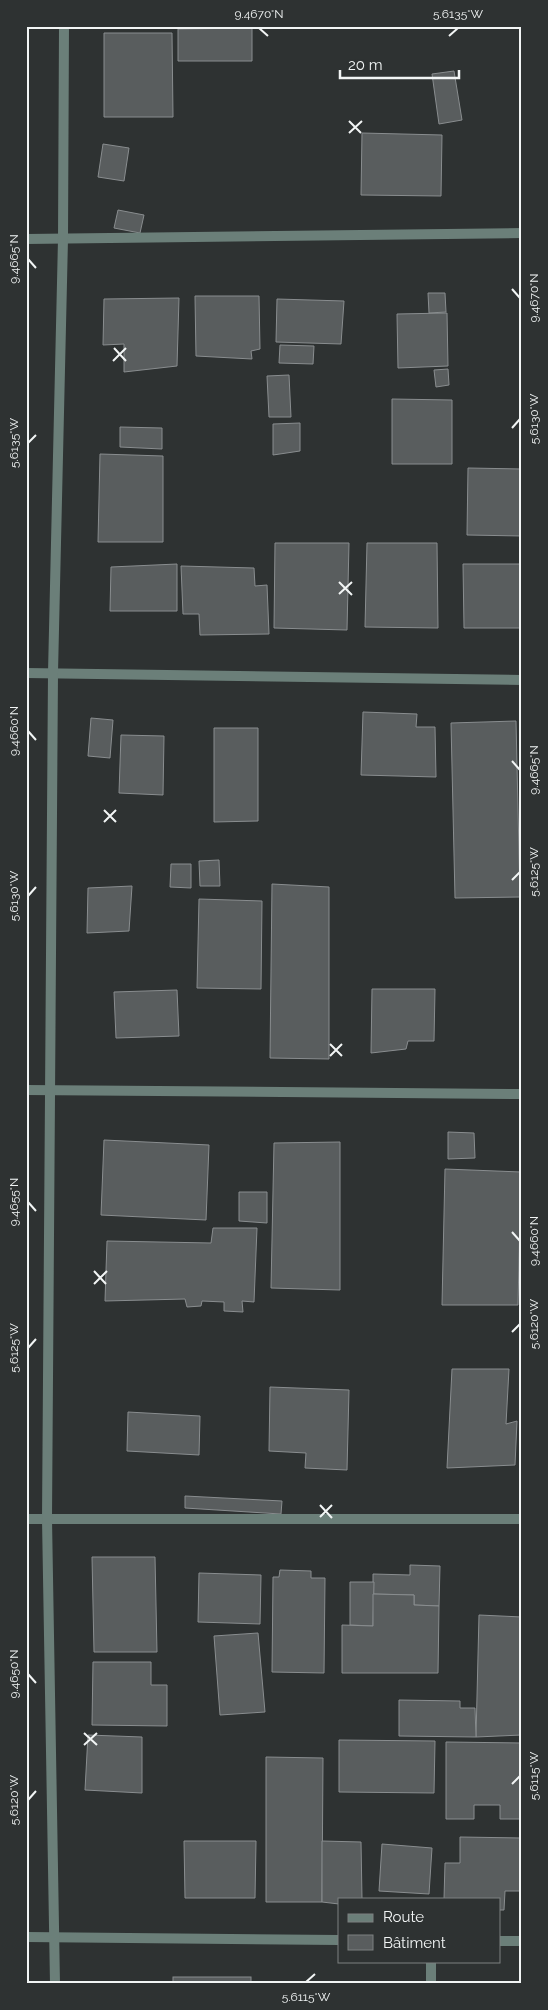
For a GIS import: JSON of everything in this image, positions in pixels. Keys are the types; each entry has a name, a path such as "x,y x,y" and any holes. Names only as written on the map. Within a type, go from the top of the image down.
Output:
{"street":[{"path":"55,1984 47,1519 53,674 63,239 64,26"},
{"path":"26,239 522,233"},
{"path":"26,673 522,680"},
{"path":"26,1090 522,1094"},
{"path":"26,1519 522,1519"},
{"path":"26,1937 338,1940"},
{"path":"500,1941 522,1941"},
{"path":"431,1962 431,1984"}],"building":[{"path":"252,28 252,61 178,61 178,29"},
{"path":"104,33 172,33 173,117 104,117"},
{"path":"454,71 462,120 439,124 432,74"},
{"path":"362,133 442,135 441,196 361,195"},
{"path":"103,144 129,148 124,181 98,177"},
{"path":"118,210 144,215 140,233 114,228"},
{"path":"428,293 445,293 446,312 429,313"},
{"path":"195,296 259,296 260,349 251,351 252,359 196,356"},
{"path":"179,298 177,366 124,372 124,344 103,345 104,299"},
{"path":"277,299 344,301 341,344 276,342"},
{"path":"447,313 448,366 398,368 397,314"},
{"path":"280,345 314,346 313,364 279,363"},
{"path":"448,369 449,385 436,387 434,370"},
{"path":"289,375 291,417 269,417 267,376"},
{"path":"392,399 452,400 452,464 392,464"},
{"path":"300,423 300,451 273,455 273,424"},
{"path":"120,427 162,428 162,449 120,447"},
{"path":"100,454 163,456 163,542 98,542"},
{"path":"468,468 522,469 522,536 467,535"},
{"path":"275,543 349,543 347,630 274,628"},
{"path":"367,543 437,543 438,628 365,627"},
{"path":"177,564 177,611 110,611 111,567"},
{"path":"463,564 522,564 522,628 464,628"},
{"path":"181,566 254,568 255,586 267,585 269,634 200,635 199,614 183,614"},
{"path":"363,712 417,714 416,727 435,727 436,777 361,775"},
{"path":"91,718 113,720 110,758 88,756"},
{"path":"516,721 520,897 455,898 451,723"},
{"path":"214,728 258,728 258,821 214,822"},
{"path":"121,735 164,736 163,795 119,793"},
{"path":"219,860 220,886 200,886 199,861"},
{"path":"171,864 191,864 191,888 170,887"},
{"path":"272,884 329,887 329,1059 270,1058"},
{"path":"132,886 129,931 87,933 88,888"},
{"path":"199,899 262,901 261,989 197,988"},
{"path":"372,989 435,989 434,1041 408,1041 406,1049 371,1053"},
{"path":"177,990 179,1036 116,1038 114,992"},
{"path":"448,1132 474,1133 475,1158 448,1159"},
{"path":"104,1140 209,1145 206,1220 101,1215"},
{"path":"340,1142 340,1290 271,1288 274,1143"},
{"path":"445,1169 521,1172 518,1305 442,1305"},
{"path":"239,1192 267,1192 267,1223 239,1221"},
{"path":"213,1228 257,1228 254,1302 242,1301 243,1312 224,1311 224,1302 202,1301 201,1306 187,1307 185,1299 105,1301 107,1241 211,1243"},
{"path":"452,1369 509,1369 506,1424 517,1421 515,1465 447,1468"},
{"path":"270,1387 349,1390 347,1470 305,1468 306,1453 269,1451"},
{"path":"128,1412 200,1416 199,1455 127,1451"},
{"path":"185,1496 282,1501 281,1514 185,1508"},
{"path":"92,1557 155,1557 157,1652 94,1652"},
{"path":"410,1565 440,1566 439,1606 414,1605 414,1595 373,1594 373,1574 410,1575"},
{"path":"280,1570 311,1571 311,1578 325,1578 324,1673 272,1672 273,1577 279,1577"},
{"path":"199,1573 261,1575 260,1624 198,1622"},
{"path":"350,1582 374,1582 373,1626 350,1625"},
{"path":"373,1594 414,1595 414,1605 439,1606 438,1673 342,1673 342,1625 373,1626"},
{"path":"479,1615 522,1617 522,1735 476,1737"},
{"path":"258,1633 265,1712 220,1715 214,1636"},
{"path":"93,1662 151,1662 151,1685 167,1685 167,1726 92,1725"},
{"path":"399,1700 460,1701 460,1708 475,1708 476,1737 399,1736"},
{"path":"88,1735 142,1737 142,1793 85,1790"},
{"path":"339,1740 435,1741 434,1793 339,1792"},
{"path":"446,1742 522,1743 522,1819 500,1819 500,1805 474,1805 474,1819 446,1819"},
{"path":"266,1757 323,1758 322,1902 266,1902"},
{"path":"460,1837 522,1838 522,1891 505,1891 504,1910 500,1910 500,1898 444,1898 445,1863 460,1863"},
{"path":"184,1841 256,1841 255,1898 185,1898"},
{"path":"322,1841 361,1842 362,1898 338,1898 338,1904 322,1902"},
{"path":"382,1844 432,1848 429,1894 379,1891"},
{"path":"173,1977 251,1977 251,1984 173,1984"}]}
